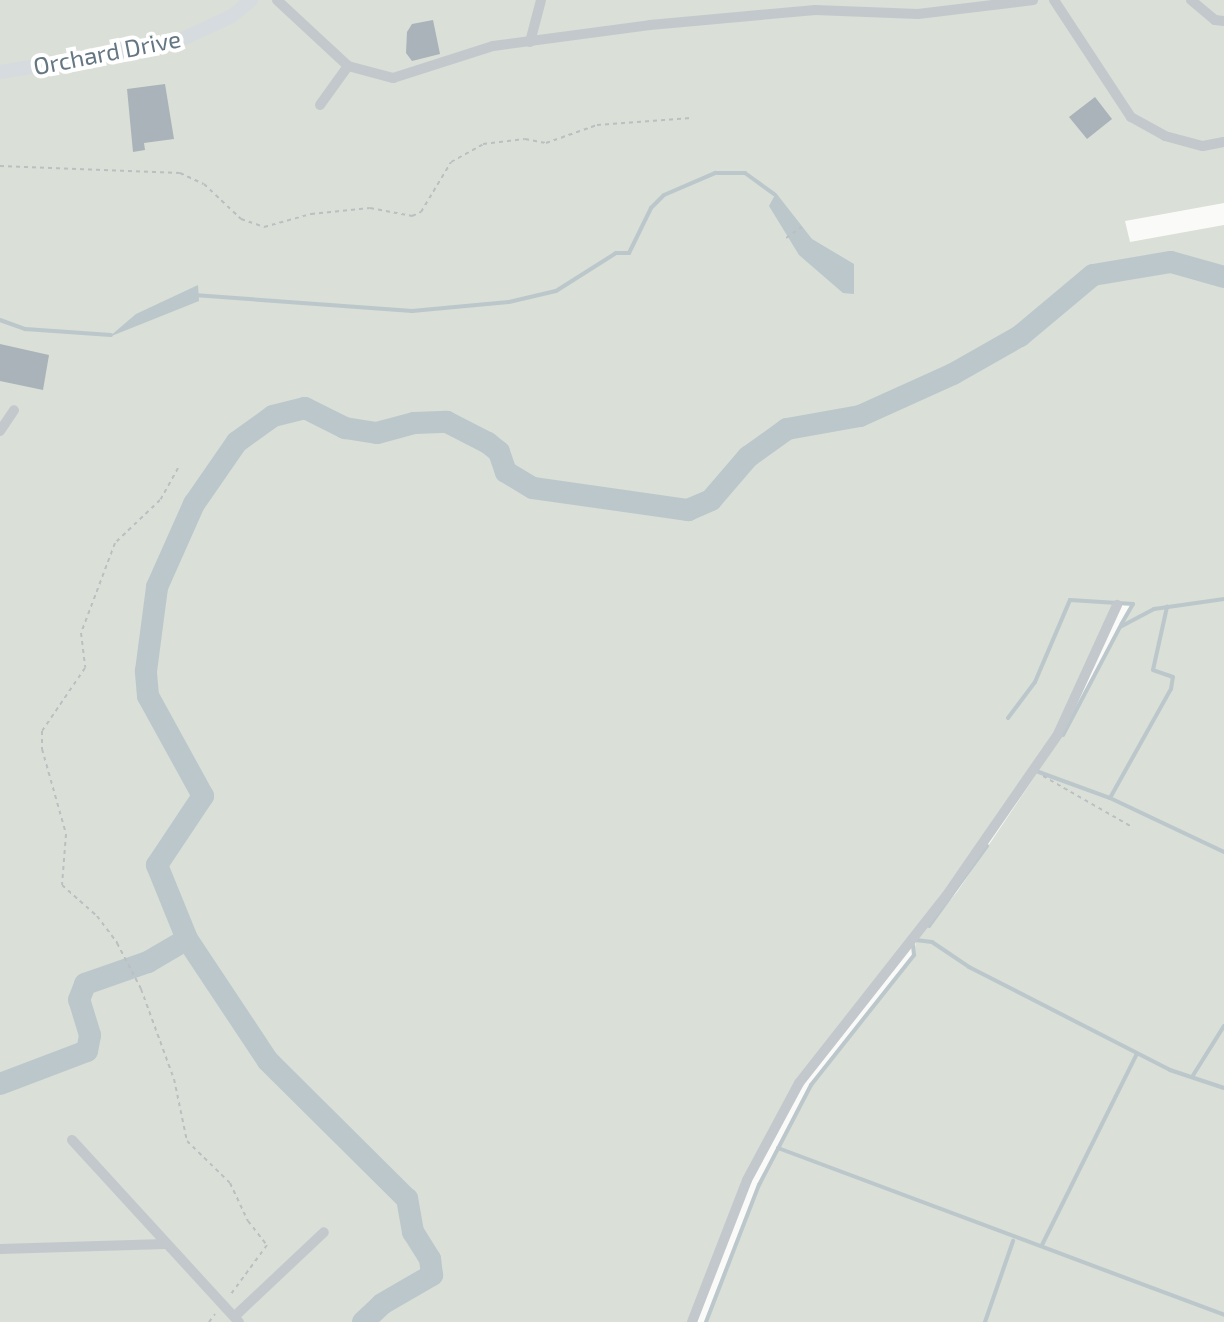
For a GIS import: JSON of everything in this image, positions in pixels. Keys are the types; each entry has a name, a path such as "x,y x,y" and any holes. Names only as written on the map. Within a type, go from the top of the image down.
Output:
{"street":[{"name":"Orchard Drive","path":"0,72 174,43 232,16 251,0"},
{"path":"277,0 348,66 393,78 457,55 530,42 815,10 918,14 1033,0"},
{"path":"530,42 541,0"},
{"path":"1054,0 1131,117 1178,140 1203,146 1224,142"},
{"path":"1191,0 1215,20 1224,21"},
{"path":"320,105 348,66"},
{"path":"0,431 14,410"},
{"path":"692,1322 747,1180 808,1068 946,896 1030,773 1081,691 1117,605"},
{"path":"72,1140 237,1319 324,1232"},
{"path":"0,1249 165,1244"}],"path":[{"path":"0,166 180,173 204,184 241,219 264,227 311,214 370,208 412,216 421,212 451,162 483,144 525,139 546,143 597,125 691,118"},
{"path":"786,238 802,227"},
{"path":"178,468 160,500 115,543 81,633 85,668 42,731 54,805 66,834 62,885 97,916 117,943 141,989 183,1109 187,1141 230,1183 248,1221 267,1245 223,1304"},
{"path":"1030,773 1048,777 1132,827"}],"shaded area":[{"path":"0,0 1224,0 1224,203 1125,221 1130,242 1224,225 1224,1322 706,1322 759,1185 811,1085 914,956 916,940 957,892 1056,745 1133,604 1115,601 1063,721 926,916 791,1089 689,1322 0,1322"},
{"path":"776,193 812,239 854,264 854,294 843,293 799,255 769,206"},
{"path":"198,285 199,301 109,337 136,314"}],"building":[{"path":"433,20 440,54 412,61 406,53 407,32 412,24"},
{"path":"165,84 174,139 144,143 145,150 133,152 127,89"},
{"path":"1095,97 1112,119 1087,139 1069,117"},
{"path":"0,344 49,355 43,390 0,381"}],"waterway":[{"path":"194,295 412,311 509,302 556,291 616,253 629,253 651,208 664,195 715,173 745,173 774,194"},
{"path":"363,1322 382,1304 432,1275 430,1259 413,1232 407,1199 268,1061 187,939 157,865 203,796 148,696 146,671 157,587 194,504 237,442 273,416 305,408 345,428 377,433 414,423 447,422 488,443 499,452 506,472 533,488 688,510 711,500 748,457 787,429 860,416 953,374 1020,336 1093,275 1171,262 1224,277"},
{"path":"0,320 25,329 111,335"},
{"path":"1063,735 1120,627 1154,609 1224,599"},
{"path":"1008,718 1035,682 1070,600 1133,604 1121,625"},
{"path":"1110,798 1171,689 1173,677 1153,670 1167,607"},
{"path":"1036,771 1110,798 1224,852"},
{"path":"929,926 987,846"},
{"path":"0,1084 87,1051 90,1035 79,1000 85,984 148,962 187,939"},
{"path":"916,940 932,942 969,967 1170,1070 1224,1088"},
{"path":"706,1322 759,1185 811,1085 914,955 913,945"},
{"path":"1192,1077 1224,1026"},
{"path":"1042,1245 1137,1054"},
{"path":"778,1148 1224,1315"},
{"path":"985,1322 1013,1241"}]}
